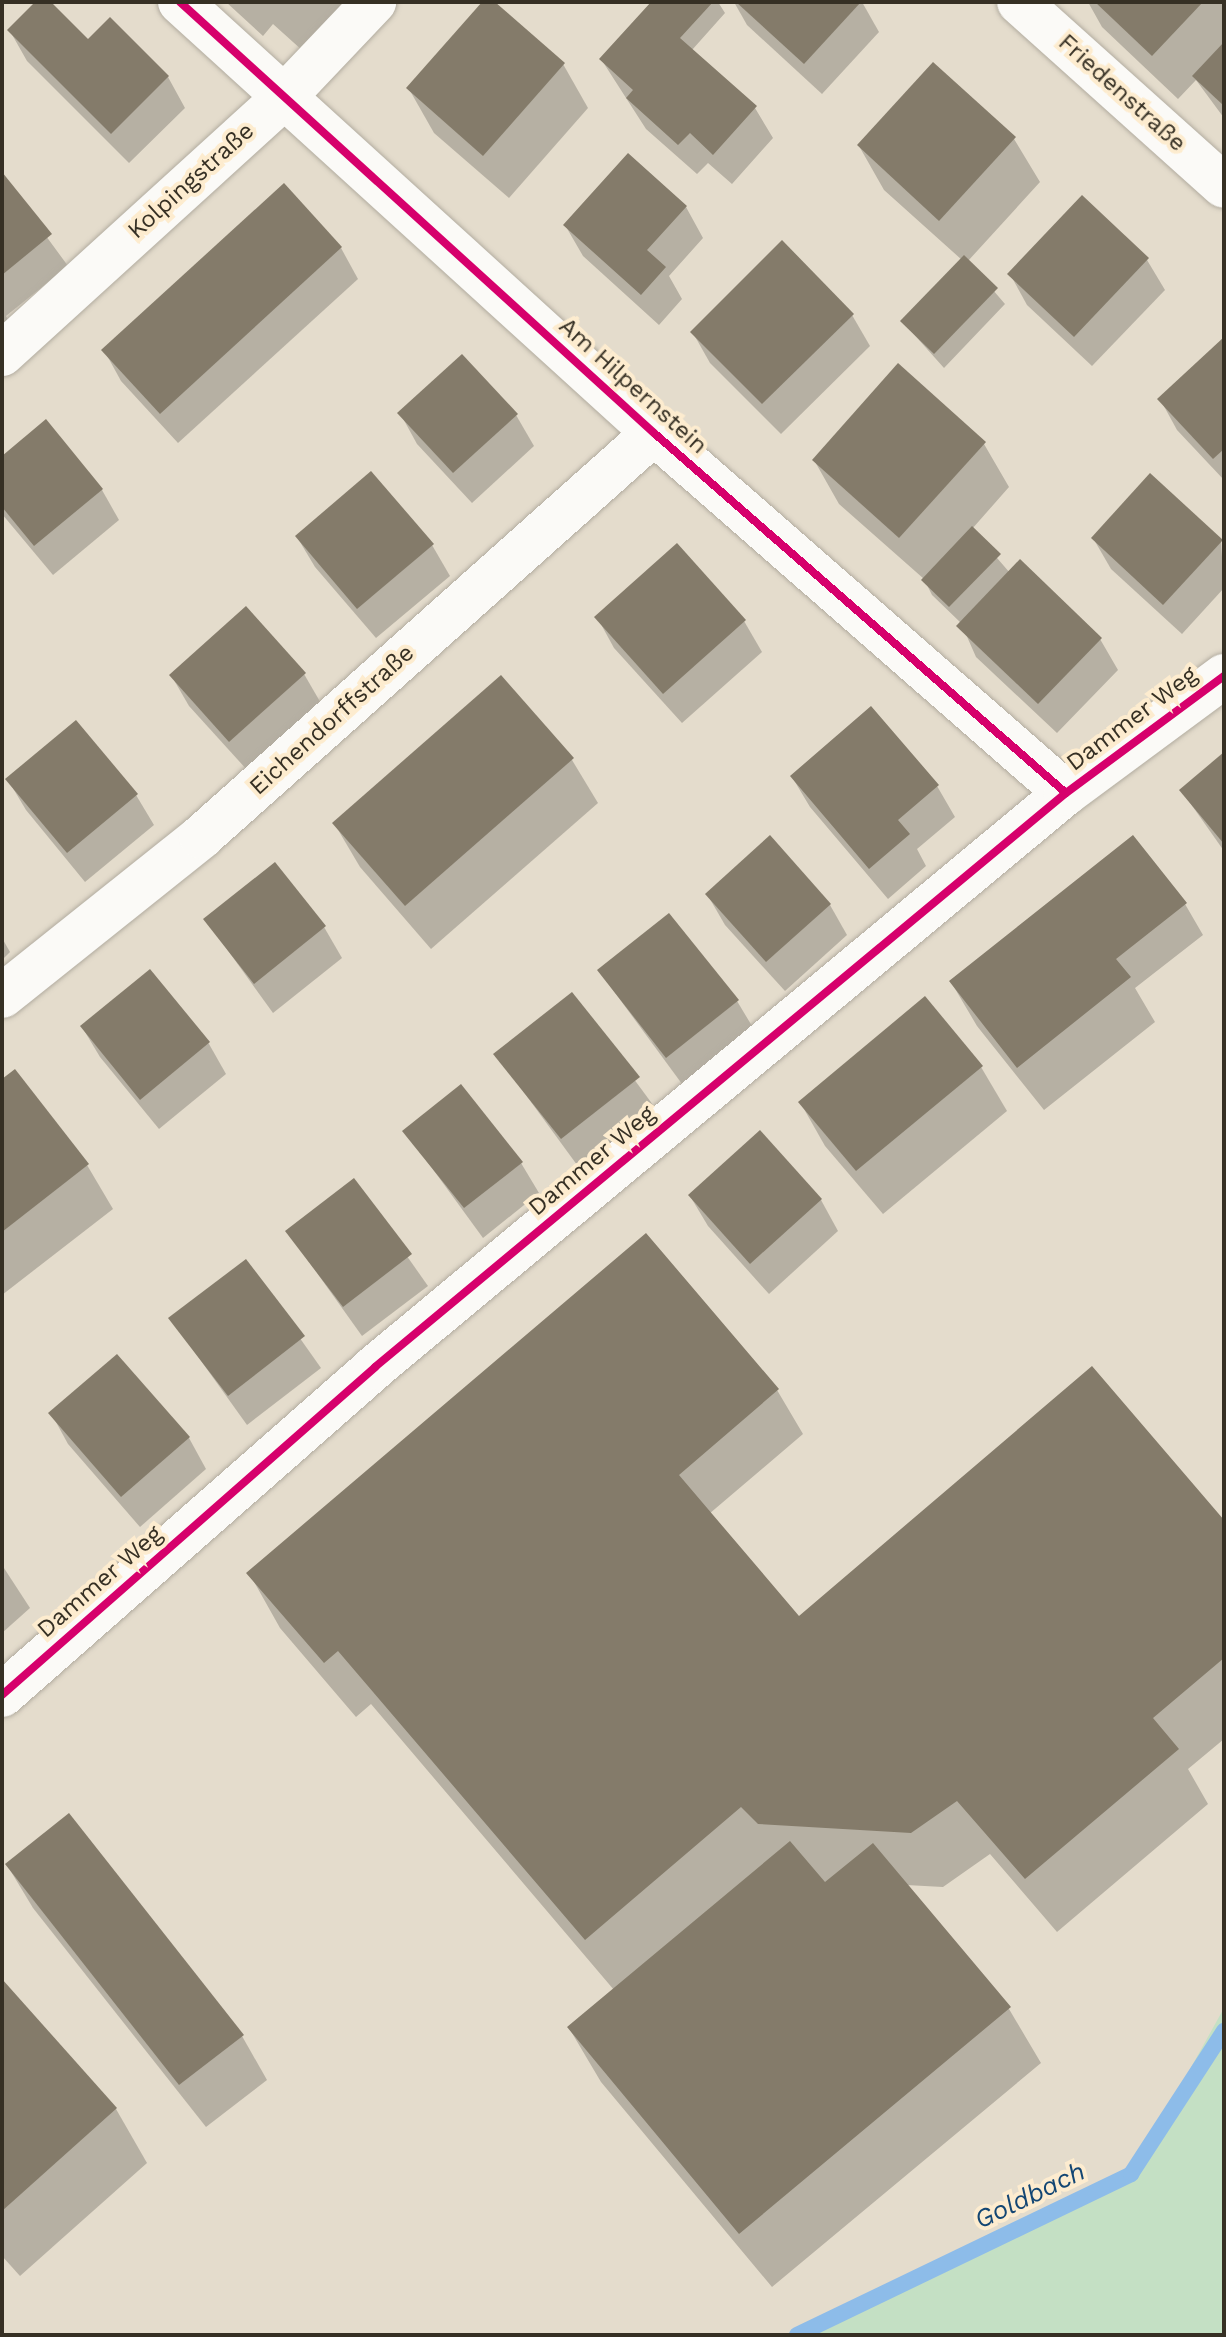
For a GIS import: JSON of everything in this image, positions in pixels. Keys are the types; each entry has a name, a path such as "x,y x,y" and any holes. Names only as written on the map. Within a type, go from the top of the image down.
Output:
{"street":[{"name":"Am Hilpernstein","path":"180,2 282,99 654,433 1066,793"},
{"name":"Kolpingstraße","path":"2,354 282,99 374,2"},
{"name":"Friedenstraße","path":"1019,2 1224,186"},
{"name":"Eichendorffstraße","path":"2,996 201,837 654,433"},
{"name":"Dammer Weg","path":"2,1695 375,1367 1066,793 1224,676"}],"green space":[{"path":"1224,2008 1224,2335 806,2335 1115,2190 1159,2125"}],"building":[{"path":"35,2 51,2 88,39 110,17 169,76 111,134 7,30"},
{"path":"482,2 495,2 565,63 483,156 406,88"},
{"path":"651,2 713,2 680,38 757,106 713,155 690,133 678,145 626,98 633,90 599,59"},
{"path":"736,2 861,2 804,64"},
{"path":"1095,2 1203,2 1152,56"},
{"path":"1224,42 1224,106 1192,76"},
{"path":"933,62 1016,137 939,221 857,145"},
{"path":"628,153 687,206 647,250 666,267 641,295 563,225"},
{"path":"2,172 52,234 2,275"},
{"path":"284,183 342,247 160,414 101,350"},
{"path":"1082,195 1149,258 1074,337 1007,274"},
{"path":"782,240 854,314 762,404 690,332"},
{"path":"964,255 998,288 934,354 900,321"},
{"path":"1224,337 1224,449 1213,459 1157,399"},
{"path":"462,354 518,414 453,473 397,413"},
{"path":"898,363 986,442 899,538 812,460"},
{"path":"46,419 103,489 34,546 2,507 2,456"},
{"path":"371,471 434,544 357,609 295,536"},
{"path":"1150,473 1223,540 1163,605 1091,538"},
{"path":"972,526 1001,554 949,607 921,580"},
{"path":"677,543 746,620 663,694 594,617"},
{"path":"1020,559 1102,638 1038,704 956,626"},
{"path":"246,606 306,673 229,742 169,675"},
{"path":"501,675 574,758 405,906 332,823"},
{"path":"871,706 939,785 898,820 910,834 869,869 790,776"},
{"path":"76,720 138,794 67,853 5,779"},
{"path":"1224,752 1224,844 1179,790"},
{"path":"770,835 831,904 766,962 705,894"},
{"path":"1133,835 1187,903 1116,959 1131,977 1017,1068 949,981"},
{"path":"275,862 326,926 254,984 203,919"},
{"path":"669,913 739,1000 666,1058 597,970"},
{"path":"150,969 210,1042 140,1100 80,1026"},
{"path":"572,992 640,1077 561,1139 493,1054"},
{"path":"925,996 983,1066 856,1171 798,1102"},
{"path":"15,1069 89,1164 2,1232 2,1079"},
{"path":"461,1084 523,1162 464,1208 402,1131"},
{"path":"760,1130 822,1199 750,1264 688,1195"},
{"path":"354,1178 412,1254 343,1307 285,1231"},
{"path":"646,1233 779,1389 679,1475 799,1616 1092,1366 1224,1520 1224,1658 1153,1718 1179,1749 1025,1879 957,1801 911,1833 758,1824 741,1807 585,1940 338,1651 324,1663 246,1573"},
{"path":"246,1259 305,1336 228,1396 168,1318"},
{"path":"117,1354 190,1437 121,1497 48,1413"},
{"path":"69,1813 244,2035 179,2085 5,1864"},
{"path":"790,1841 825,1882 873,1843 1011,2007 739,2234 567,2027"},
{"path":"2,1979 117,2108 2,2211"}],"waterway":[{"name":"Goldbach","path":"797,2335 1131,2174 1224,2031"}],"cycle path":[{"path":"180,2 654,433 1066,793"},
{"path":"2,1695 375,1367 1066,793 1224,676"}]}
